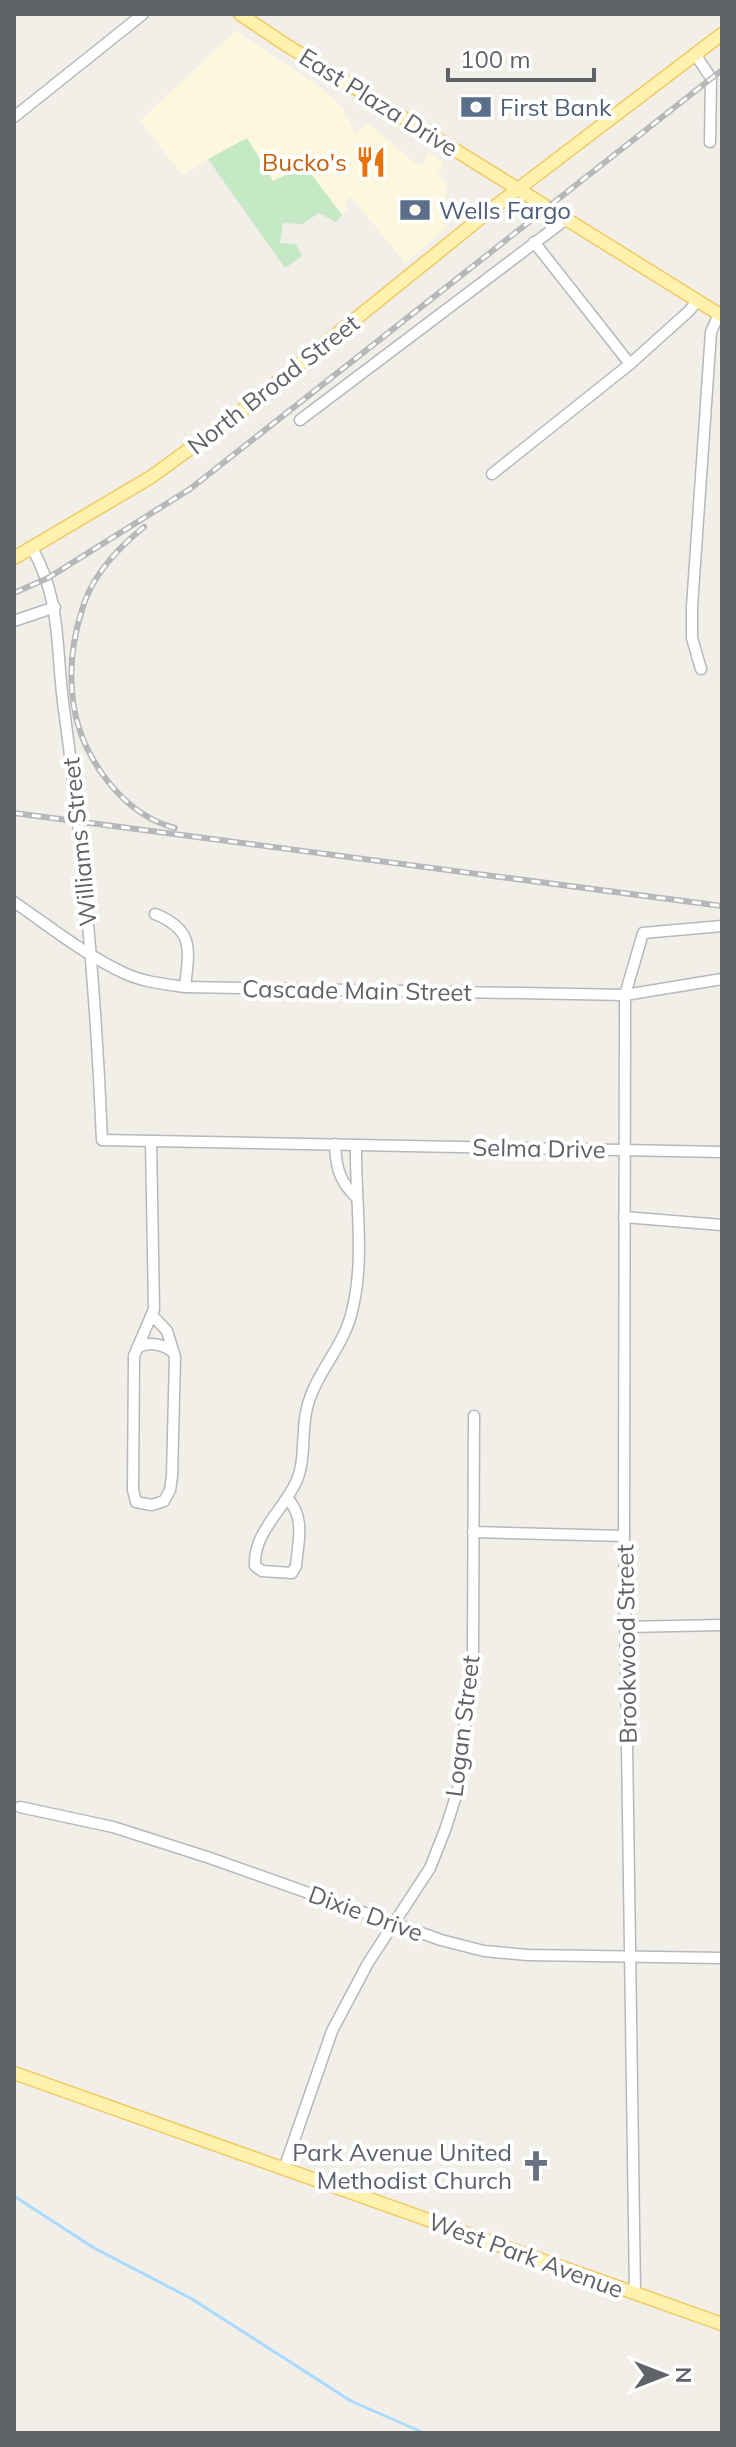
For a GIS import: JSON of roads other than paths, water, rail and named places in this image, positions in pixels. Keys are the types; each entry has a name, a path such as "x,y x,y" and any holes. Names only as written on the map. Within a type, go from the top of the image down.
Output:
{"main road":[{"name":"East Plaza Drive","path":"240,14 720,315"},
{"name":"North Broad Street","path":"14,558 151,477 228,421 517,190 722,34"},
{"name":"West Park Avenue","path":"14,2073 722,2324"}],"street":[{"path":"14,117 143,14"},
{"path":"695,54 711,78 710,142"},
{"path":"300,420 565,220"},
{"path":"534,242 630,364"},
{"path":"492,474 630,364 697,301"},
{"path":"701,669 692,638 692,607 711,332 720,315"},
{"name":"Williams Street","path":"32,548 48,578 55,607 62,694 80,821 102,1140"},
{"path":"14,621 55,607"},
{"name":"Cascade Main Street","path":"14,902 124,973 150,982 185,987 625,995 722,979"},
{"path":"155,914 170,920 187,938 185,987"},
{"name":"Brookwood Street","path":"635,2293 624,1536 625,995 643,933 722,926"},
{"name":"Selma Drive","path":"102,1140 722,1152"},
{"path":"151,1141 152,1315 134,1356 133,1490 136,1502 142,1505 160,1504 170,1490 174,1353 167,1331 152,1315"},
{"path":"335,1144 339,1176 356,1197"},
{"path":"287,1498 296,1509 299,1521 296,1566 292,1573 262,1571 255,1566 254,1553 298,1479 307,1408 351,1316 357,1277 356,1145"},
{"path":"624,1217 722,1225"},
{"path":"137,1348 145,1344 157,1345 174,1353"},
{"name":"Logan Street","path":"284,2169 332,2031 346,2001 430,1868 458,1790 473,1651 474,1416"},
{"path":"473,1532 624,1536"},
{"path":"626,1627 722,1625"},
{"name":"Dixie Drive","path":"20,1807 126,1830 441,1940 484,1951 722,1958"}],"waterway":[{"path":"14,2196 94,2248 192,2299 351,2401 424,2433"}],"railway":[{"path":"14,593 48,578 190,489 722,70"},
{"path":"144,527 107,564 86,598 73,655 73,701 84,742 106,780 137,810 175,828"},
{"path":"14,813 722,906"}],"place":[{"name":"First Bank","path":"476,107"},
{"name":"Bucko's","path":"371,162"},
{"name":"Wells Fargo","path":"415,210"},
{"name":"Park Avenue United Methodist Church","path":"536,2166"}]}
